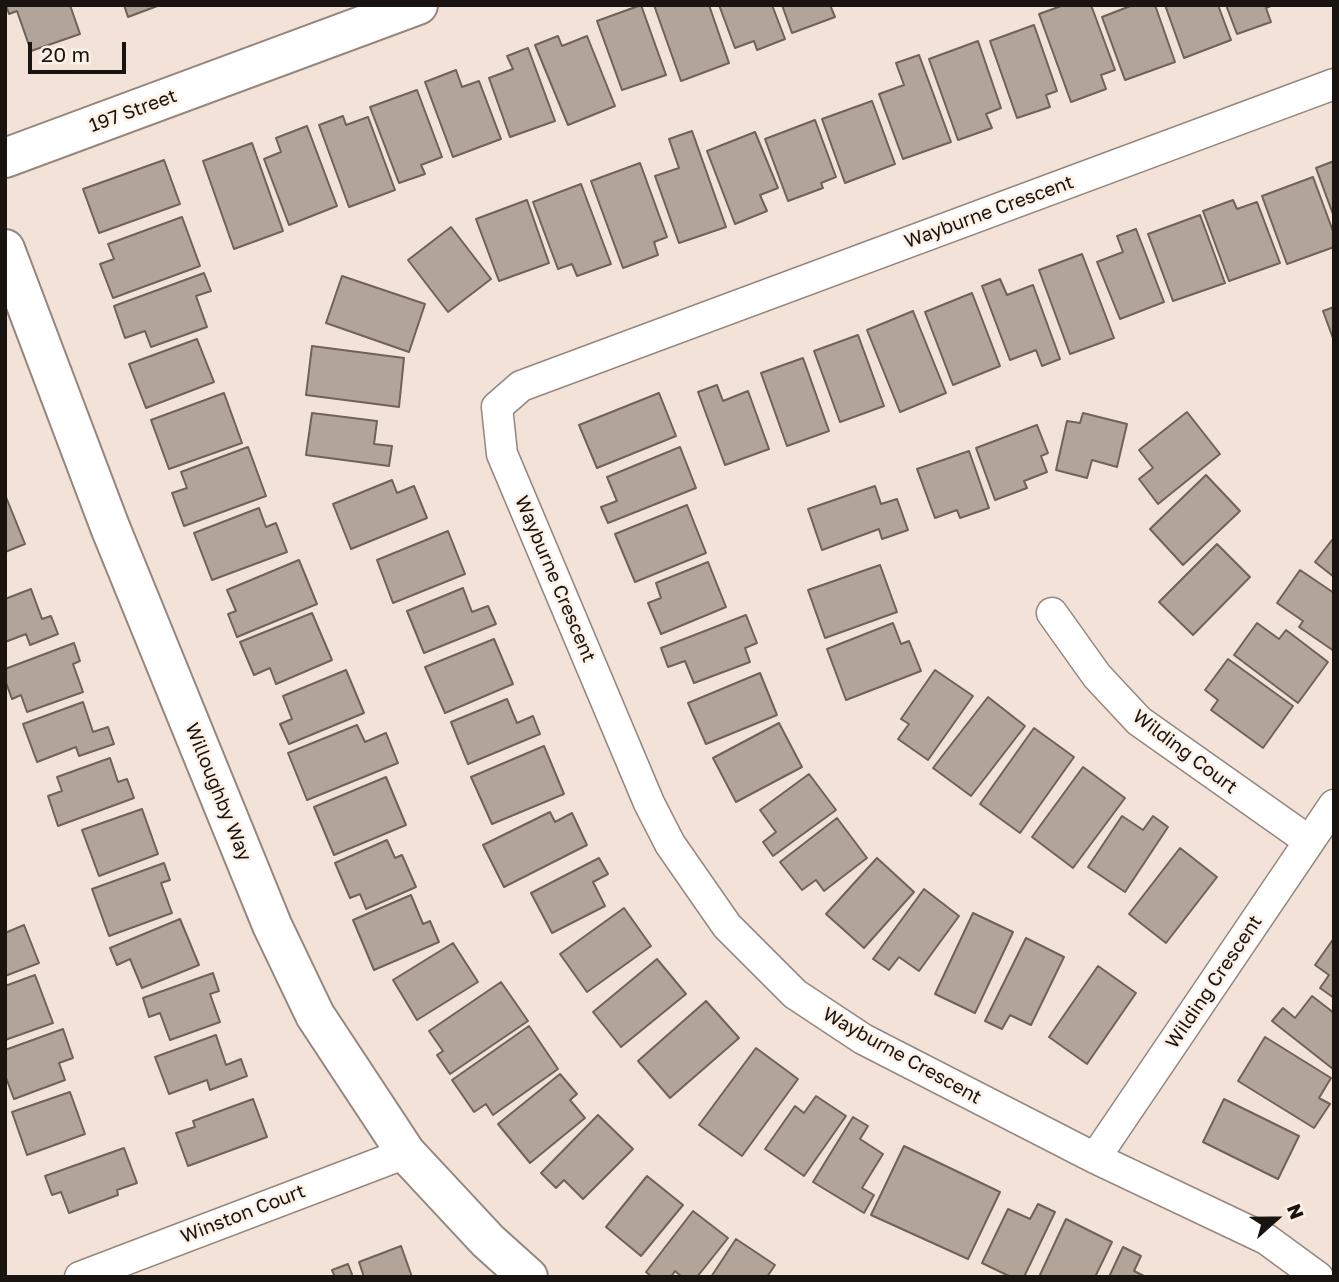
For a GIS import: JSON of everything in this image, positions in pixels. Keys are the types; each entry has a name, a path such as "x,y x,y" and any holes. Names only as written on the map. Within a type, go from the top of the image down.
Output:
{"street":[{"name":"197 Street","path":"5,158 418,5"},
{"name":"Wayburne Crescent","path":"1318,1277 1266,1239 1095,1158 832,1020 795,994 727,926 670,844 649,803 502,454 497,407 521,386 1334,84"},
{"name":"Willoughby Way","path":"5,249 110,527 272,925 315,1014 406,1153 488,1241 528,1277"},
{"name":"Wilding Court","path":"1052,613 1097,676 1139,720 1309,841"},
{"name":"Wilding Crescent","path":"1095,1158 1334,805"},
{"name":"Winston Court","path":"80,1277 406,1153"}],"building":[{"path":"6,5 70,5 80,34 31,51 17,11 9,14"},
{"path":"124,5 160,5 128,17"},
{"path":"641,5 666,75 622,90 597,21"},
{"path":"654,5 709,5 729,63 681,81"},
{"path":"719,5 772,5 785,39 757,50 754,41 735,48"},
{"path":"782,5 830,5 835,17 792,33"},
{"path":"1064,5 1091,5 1115,70 1101,75 1106,89 1071,102 1039,14"},
{"path":"1133,5 1155,5 1175,62 1125,80 1102,17"},
{"path":"1165,5 1218,5 1231,40 1184,58"},
{"path":"1226,5 1273,5 1266,8 1271,22 1237,34"},
{"path":"1034,25 1057,91 1046,95 1050,107 1017,118 990,41"},
{"path":"558,36 562,46 587,36 615,106 568,125 535,45"},
{"path":"978,41 1001,108 986,114 992,128 958,140 929,59"},
{"path":"528,48 555,121 510,137 489,78 513,69 507,56"},
{"path":"919,55 951,142 903,159 879,94 904,85 896,63"},
{"path":"456,70 462,87 479,81 501,139 453,157 425,82"},
{"path":"417,90 442,157 421,165 425,174 399,183 370,107"},
{"path":"872,101 895,164 845,183 822,119"},
{"path":"343,116 346,125 368,117 395,190 349,207 319,125"},
{"path":"815,120 836,177 821,183 823,188 788,201 765,139"},
{"path":"307,126 337,206 289,225 264,159 281,152 276,138"},
{"path":"692,131 726,227 679,243 655,176 679,168 669,139"},
{"path":"755,132 778,188 760,195 767,211 735,224 707,151"},
{"path":"252,143 283,231 234,249 203,161"},
{"path":"164,160 180,204 99,233 83,189"},
{"path":"1334,161 1334,217 1316,168"},
{"path":"640,163 667,237 654,242 658,255 623,268 591,181"},
{"path":"1313,177 1334,234 1334,247 1287,264 1262,196"},
{"path":"581,184 611,264 577,276 572,264 558,269 533,202"},
{"path":"527,200 549,263 499,281 476,219"},
{"path":"1233,200 1237,209 1257,202 1280,263 1229,281 1203,211"},
{"path":"1200,215 1225,283 1173,301 1148,234"},
{"path":"182,217 200,266 113,298 100,264 114,259 108,244"},
{"path":"451,227 491,279 448,312 408,260"},
{"path":"1136,229 1164,302 1120,319 1097,262 1123,252 1117,236"},
{"path":"1082,254 1114,338 1070,354 1039,270"},
{"path":"204,273 211,291 196,296 207,327 151,347 145,331 125,338 114,306"},
{"path":"342,276 425,304 409,352 326,323"},
{"path":"1000,279 1007,295 1033,285 1060,359 1042,366 1036,350 1010,360 982,286"},
{"path":"972,293 1000,366 953,385 925,312"},
{"path":"1334,307 1334,341 1323,311"},
{"path":"913,311 946,393 900,412 867,330"},
{"path":"858,335 884,406 840,422 814,351"},
{"path":"197,339 214,382 146,408 129,364"},
{"path":"312,346 404,358 399,407 306,395"},
{"path":"803,358 829,431 787,446 761,373"},
{"path":"717,385 723,401 748,391 769,449 725,465 698,392"},
{"path":"224,393 242,443 169,469 151,420"},
{"path":"659,393 676,436 597,468 579,425"},
{"path":"1187,412 1220,454 1158,504 1139,479 1153,468 1139,450"},
{"path":"312,413 377,421 374,444 392,446 389,466 306,455"},
{"path":"1083,413 1127,424 1117,467 1092,460 1087,478 1056,470 1067,421 1080,423"},
{"path":"1037,425 1048,453 1041,456 1047,472 1024,481 1027,488 995,500 976,448"},
{"path":"248,447 266,496 184,526 172,493 187,488 181,472"},
{"path":"680,447 696,488 608,523 601,507 617,501 607,477"},
{"path":"969,451 989,508 960,518 957,510 935,518 917,469"},
{"path":"1206,475 1240,511 1183,565 1150,529"},
{"path":"392,480 397,493 414,486 427,518 351,549 333,504"},
{"path":"875,486 881,504 897,499 908,530 882,539 879,529 822,550 808,509"},
{"path":"5,498 25,544 5,552"},
{"path":"687,505 706,553 635,582 615,534"},
{"path":"259,508 266,527 276,523 287,552 212,580 194,533"},
{"path":"448,531 465,574 393,603 377,560"},
{"path":"1334,540 1334,577 1315,562"},
{"path":"1217,544 1250,577 1193,635 1159,602"},
{"path":"299,560 317,604 237,637 228,614 236,611 227,590"},
{"path":"708,562 726,607 661,634 648,603 661,598 656,583"},
{"path":"880,565 897,612 825,638 808,590"},
{"path":"1300,570 1334,593 1334,651 1299,627 1303,621 1277,603"},
{"path":"463,588 472,612 488,606 496,624 424,653 407,611"},
{"path":"31,589 42,619 51,616 58,634 30,645 26,634 5,642 5,599"},
{"path":"312,613 332,660 276,684 270,668 254,675 240,642"},
{"path":"746,615 757,643 745,648 750,662 694,683 685,661 668,667 661,648"},
{"path":"893,623 901,644 909,641 921,671 846,700 827,649"},
{"path":"1257,623 1279,639 1286,630 1328,662 1298,703 1234,655"},
{"path":"494,639 513,684 445,713 425,667"},
{"path":"74,643 80,661 73,664 83,692 27,712 21,695 12,699 5,680 5,669"},
{"path":"1228,659 1293,706 1263,748 1211,710 1218,700 1205,690"},
{"path":"346,670 364,713 289,744 280,724 292,719 283,696"},
{"path":"935,670 973,696 928,760 898,739 909,724 901,719"},
{"path":"760,673 777,715 706,744 688,703"},
{"path":"988,697 1025,726 971,796 933,768"},
{"path":"507,699 517,723 533,716 540,734 468,764 451,722"},
{"path":"83,702 93,732 108,727 114,744 79,756 76,747 37,762 23,724"},
{"path":"779,723 802,767 736,802 713,758"},
{"path":"357,725 365,742 386,733 398,763 307,800 288,753"},
{"path":"1034,728 1074,757 1020,833 980,804"},
{"path":"544,746 564,794 492,824 471,777"},
{"path":"110,758 118,782 127,779 134,798 58,826 48,796 62,791 57,777"},
{"path":"1083,767 1125,798 1073,868 1032,837"},
{"path":"809,774 836,810 773,856 763,842 776,832 760,810"},
{"path":"386,777 406,825 334,855 314,807"},
{"path":"142,809 158,854 99,876 82,830"},
{"path":"550,812 555,822 572,813 587,845 504,887 483,845"},
{"path":"1122,816 1143,830 1153,816 1168,827 1125,892 1088,867"},
{"path":"837,818 867,858 824,891 816,880 802,890 780,862"},
{"path":"387,840 395,858 402,855 416,887 366,909 360,894 350,898 335,863"},
{"path":"1180,848 1217,877 1166,943 1129,914"},
{"path":"599,858 608,874 593,882 605,906 552,933 531,893"},
{"path":"877,858 914,892 864,948 826,914"},
{"path":"164,863 170,880 161,883 172,913 109,936 92,889"},
{"path":"924,889 959,916 919,971 899,957 889,970 873,959"},
{"path":"411,895 423,924 430,921 439,942 374,970 353,920"},
{"path":"624,908 651,946 587,992 560,954"},
{"path":"973,913 1013,932 975,1013 935,994"},
{"path":"180,919 199,965 142,988 130,959 117,965 110,948"},
{"path":"24,925 39,963 5,976 5,933"},
{"path":"1026,938 1064,957 1031,1025 1010,1015 1002,1029 985,1021"},
{"path":"1334,938 1334,998 1320,988 1329,975 1315,965"},
{"path":"453,943 478,982 417,1020 393,980"},
{"path":"657,959 686,994 621,1047 593,1012"},
{"path":"1098,966 1136,993 1087,1064 1049,1037"},
{"path":"213,973 219,991 210,994 220,1022 170,1040 160,1013 149,1017 143,998"},
{"path":"35,975 53,1023 5,1040 5,986"},
{"path":"501,982 528,1021 450,1074 437,1055 443,1051 429,1031"},
{"path":"1312,996 1334,1013 1333,1069 1272,1021 1283,1008 1295,1018"},
{"path":"706,1001 739,1038 670,1098 638,1061"},
{"path":"529,1026 558,1069 493,1115 486,1104 474,1112 452,1080"},
{"path":"63,1029 73,1058 59,1063 65,1080 14,1099 5,1075 5,1050"},
{"path":"216,1035 226,1065 241,1059 247,1076 210,1090 207,1080 169,1094 155,1057"},
{"path":"1265,1037 1331,1078 1319,1098 1330,1104 1314,1128 1238,1081"},
{"path":"756,1048 798,1079 742,1156 699,1125"},
{"path":"560,1074 577,1094 570,1100 585,1118 530,1163 498,1124"},
{"path":"70,1092 85,1134 27,1155 12,1112"},
{"path":"816,1096 846,1116 804,1176 765,1149 795,1106 804,1113"},
{"path":"253,1099 267,1137 188,1166 176,1133 195,1127 193,1121"},
{"path":"1224,1099 1299,1136 1278,1179 1203,1142"},
{"path":"598,1115 633,1149 583,1199 564,1180 556,1188 541,1173"},
{"path":"853,1117 868,1126 860,1139 883,1154 862,1188 874,1195 864,1213 813,1182"},
{"path":"904,1146 1000,1192 968,1259 871,1215"},
{"path":"124,1148 137,1183 117,1190 118,1195 69,1213 61,1192 52,1195 45,1176"},
{"path":"647,1176 683,1205 641,1256 606,1227"},
{"path":"1038,1204 1055,1212 1024,1277 1011,1277 982,1263 1008,1209 1030,1219"},
{"path":"693,1211 728,1238 697,1277 682,1277 675,1271 671,1277 652,1277 646,1272"},
{"path":"1066,1219 1112,1242 1095,1277 1039,1277"},
{"path":"736,1239 775,1265 767,1277 711,1277"},
{"path":"401,1246 412,1277 364,1277 359,1262"},
{"path":"1123,1247 1141,1256 1134,1271 1146,1277 1109,1277"},
{"path":"348,1264 353,1277 335,1277 332,1270"}]}
